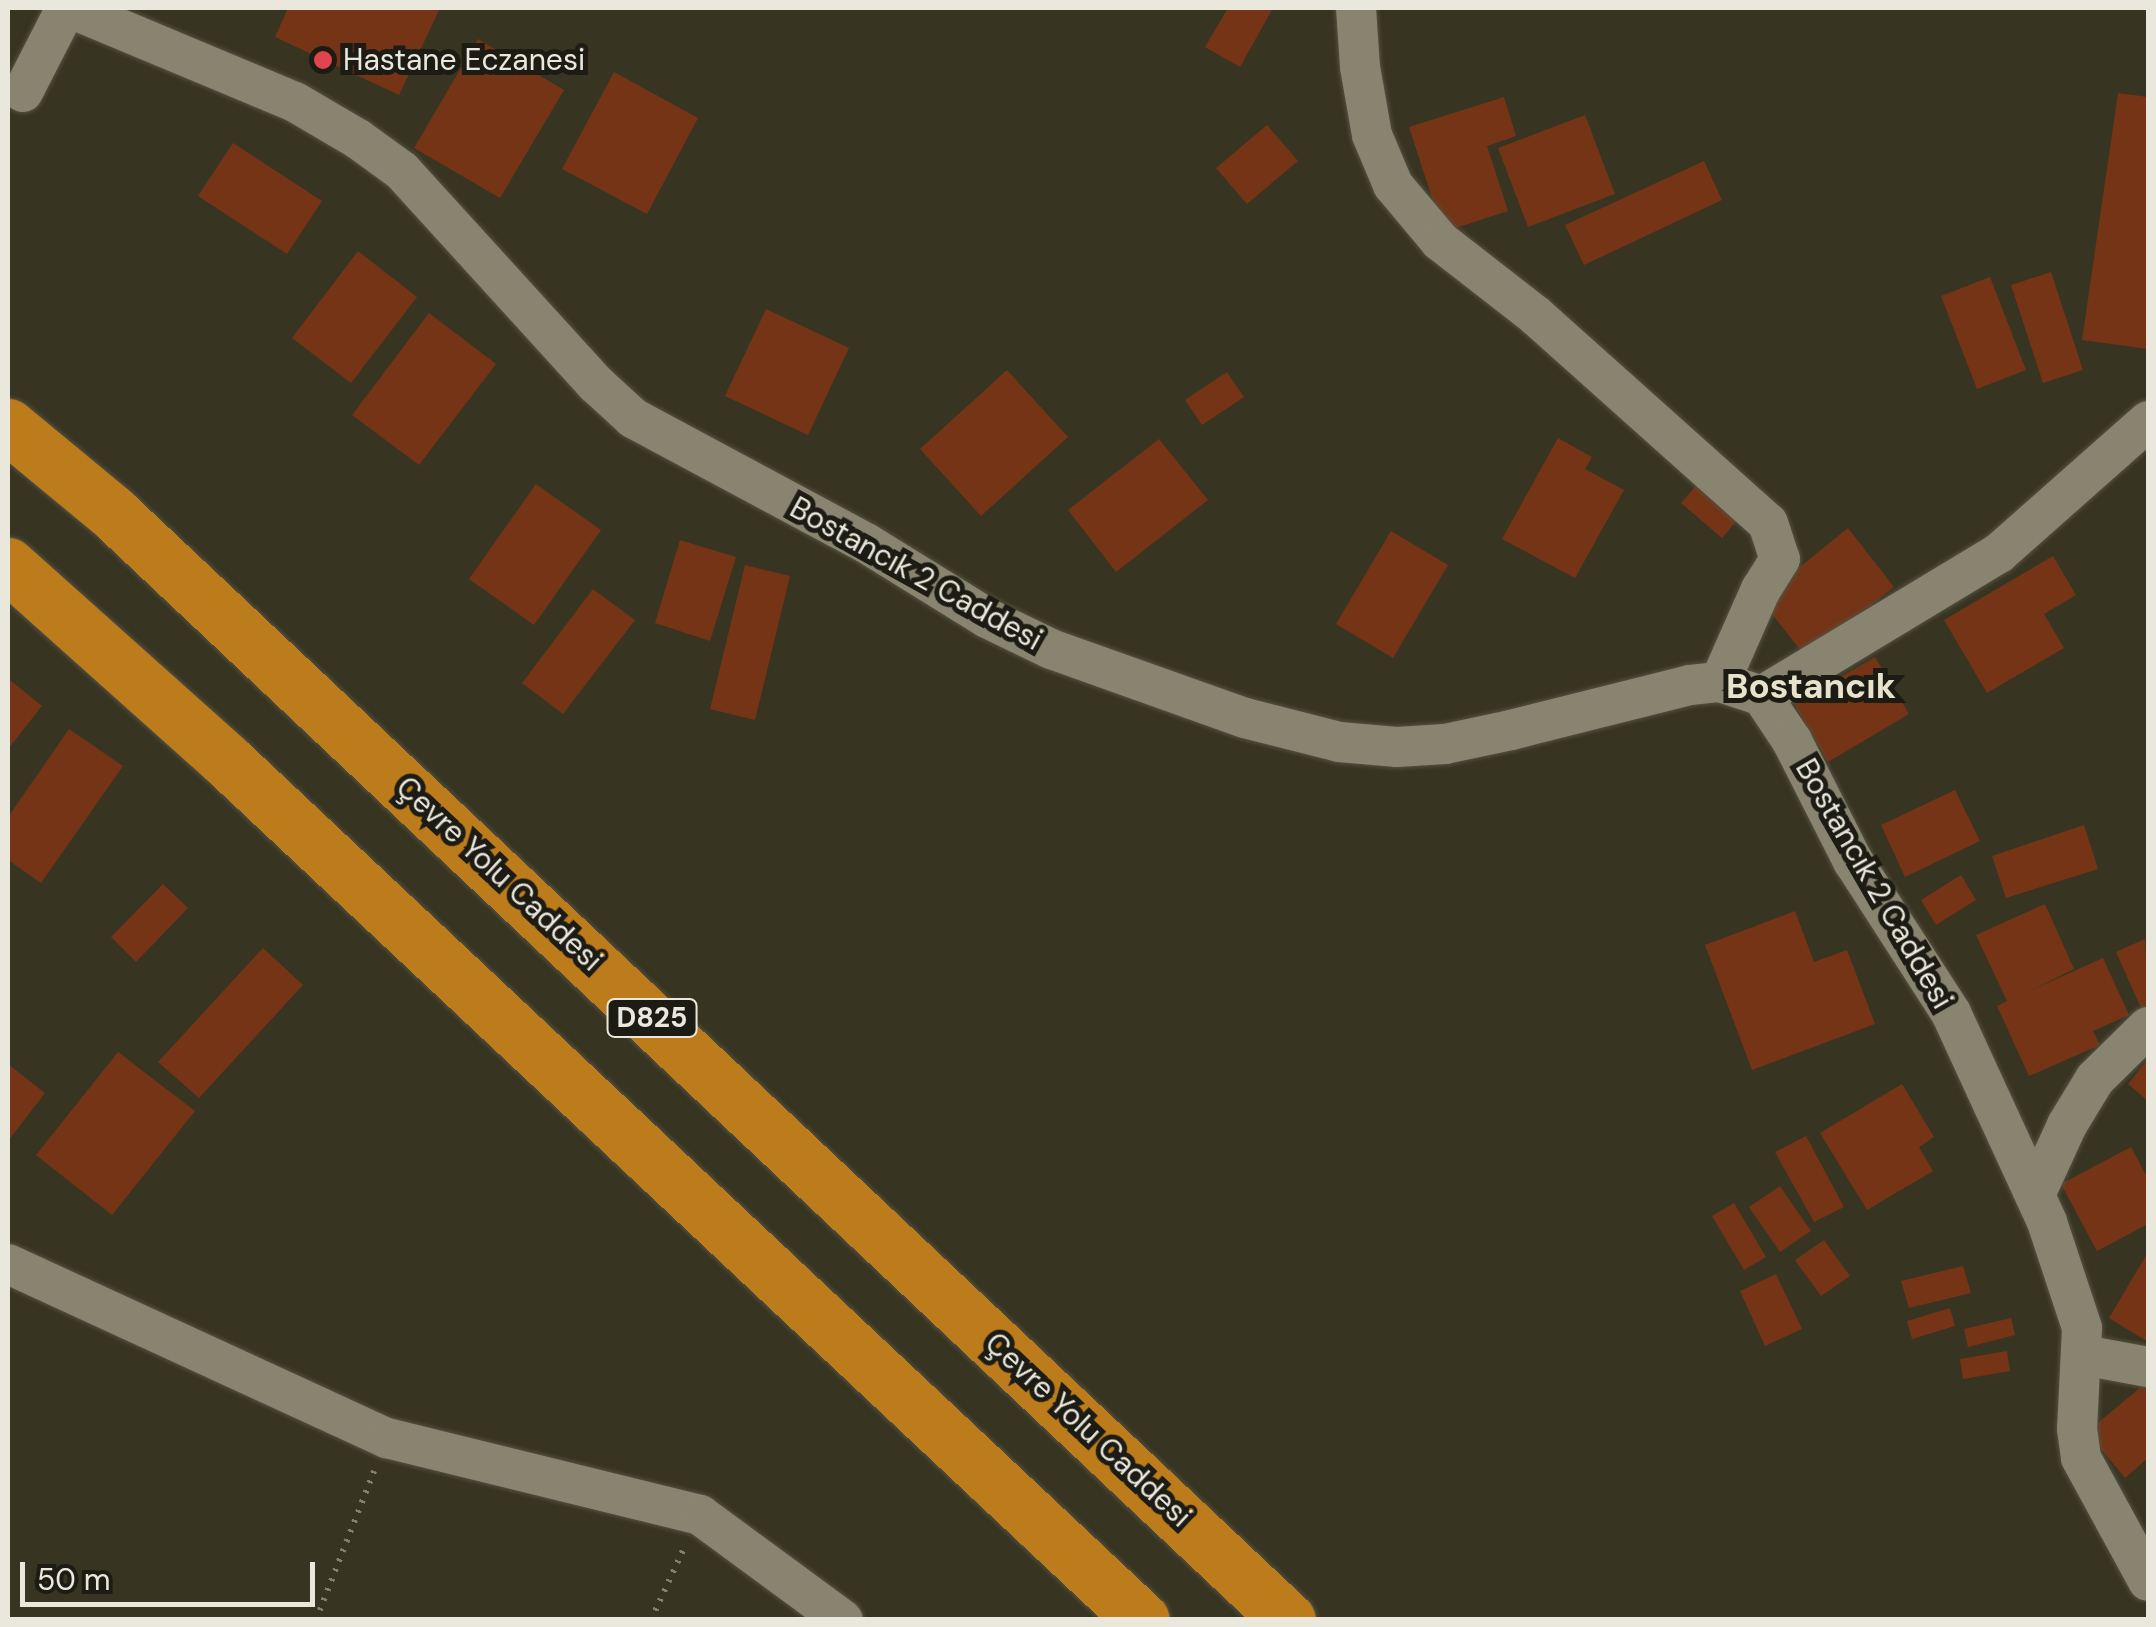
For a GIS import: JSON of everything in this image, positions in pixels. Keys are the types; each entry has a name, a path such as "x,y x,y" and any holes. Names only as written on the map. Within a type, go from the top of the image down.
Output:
{"highway":[{"name":"Çevre Yolu Caddesi","path":"8,426 113,512 1288,1620"},
{"path":"8,565 226,760 1142,1620"}],"street":[{"path":"23,92 68,8"},
{"name":"Bostancık 2 Caddesi","path":"68,8 266,88 358,139 402,171 596,384 633,418 866,544 986,618 1068,656 1245,718 1339,742 1397,747 1445,744 1690,685 1720,682 1742,686 1762,696 1785,729 1853,860 1950,1014 2035,1195 2073,1290 2083,1355 2077,1429 2081,1458 2148,1582"},
{"path":"1356,8 1360,67 1372,135 1393,185 1440,241 1535,315 1768,523 1780,560 1760,589 1720,682"},
{"path":"1762,696 2000,553 2148,421"},
{"path":"2035,1195 2067,1124 2095,1079 2148,1027"},
{"path":"8,1264 387,1438 700,1514 843,1620"},
{"path":"2083,1355 2148,1367"}],"path":[{"path":"316,1620 387,1438"},
{"path":"651,1620 700,1514"}],"building":[{"path":"288,8 440,8 399,95 275,37"},
{"path":"1228,8 1273,8 1240,67 1205,47"},
{"path":"478,39 564,90 500,198 414,148"},
{"path":"614,72 698,118 647,214 562,169"},
{"path":"2118,93 2148,97 2148,349 2082,340"},
{"path":"1504,97 1516,136 1487,146 1508,211 1443,232 1409,127"},
{"path":"1585,115 1615,194 1528,227 1498,148"},
{"path":"1267,125 1298,161 1247,204 1216,168"},
{"path":"233,143 322,201 287,254 198,196"},
{"path":"1704,161 1722,200 1584,265 1565,225"},
{"path":"358,251 417,297 351,383 292,338"},
{"path":"2051,272 2083,370 2043,383 2011,285"},
{"path":"1990,277 2026,370 1977,389 1941,296"},
{"path":"766,309 849,348 808,435 725,396"},
{"path":"429,313 496,364 419,465 352,415"},
{"path":"1007,370 1068,437 981,516 920,449"},
{"path":"1227,372 1244,397 1202,425 1185,400"},
{"path":"1558,438 1592,457 1585,469 1624,490 1575,578 1502,539"},
{"path":"1159,439 1208,500 1116,572 1068,510"},
{"path":"1698,483 1739,518 1722,538 1681,503"},
{"path":"536,484 601,530 534,625 469,579"},
{"path":"1848,528 1894,587 1806,657 1760,599"},
{"path":"1391,531 1448,565 1393,658 1336,624"},
{"path":"680,540 736,557 710,641 655,623"},
{"path":"2053,556 2076,595 2044,614 2064,648 1987,693 1944,620"},
{"path":"745,565 790,576 755,720 710,709"},
{"path":"593,589 635,620 563,714 522,683"},
{"path":"1875,657 1909,714 1828,762 1794,704"},
{"path":"10,680 42,706 8,749 8,684"},
{"path":"69,729 123,766 41,883 8,860 8,817"},
{"path":"1955,790 1980,841 1905,877 1881,825"},
{"path":"2084,825 2098,869 2006,898 1992,856"},
{"path":"1961,875 1976,900 1936,925 1921,900"},
{"path":"163,884 188,908 136,962 111,937"},
{"path":"2045,904 2074,969 2030,991 2103,958 2129,1015 2093,1031 2100,1045 2029,1076 1997,1006 2007,1001 1976,935"},
{"path":"1795,911 1814,962 1847,950 1875,1024 1752,1070 1705,945"},
{"path":"2145,939 2148,1005 2141,1008 2116,952"},
{"path":"263,948 303,985 199,1098 158,1062"},
{"path":"118,1052 195,1111 112,1215 36,1155"},
{"path":"2148,1059 2148,1101 2128,1084"},
{"path":"8,1064 45,1093 8,1141"},
{"path":"1902,1084 1934,1137 1919,1147 1933,1171 1867,1210 1820,1133"},
{"path":"1806,1136 1844,1207 1814,1222 1775,1152"},
{"path":"2131,1147 2148,1179 2148,1224 2097,1251 2061,1184"},
{"path":"1780,1186 1811,1231 1780,1252 1749,1207"},
{"path":"1734,1203 1766,1257 1744,1270 1712,1216"},
{"path":"1824,1240 1850,1276 1821,1296 1795,1260"},
{"path":"2148,1252 2148,1342 2109,1318"},
{"path":"1963,1266 1971,1293 1909,1308 1901,1281"},
{"path":"1776,1274 1802,1329 1765,1346 1740,1291"},
{"path":"1950,1308 1955,1326 1912,1339 1907,1321"},
{"path":"2011,1318 2015,1335 1968,1347 1964,1329"},
{"path":"2007,1351 2010,1371 1963,1379 1960,1359"},
{"path":"2148,1381 2148,1458 2125,1478 2087,1432"}],"place":[{"name":"Hastane Eczanesi","path":"323,60"}],"district":[{"name":"Bostancık","path":"1811,686"}]}
